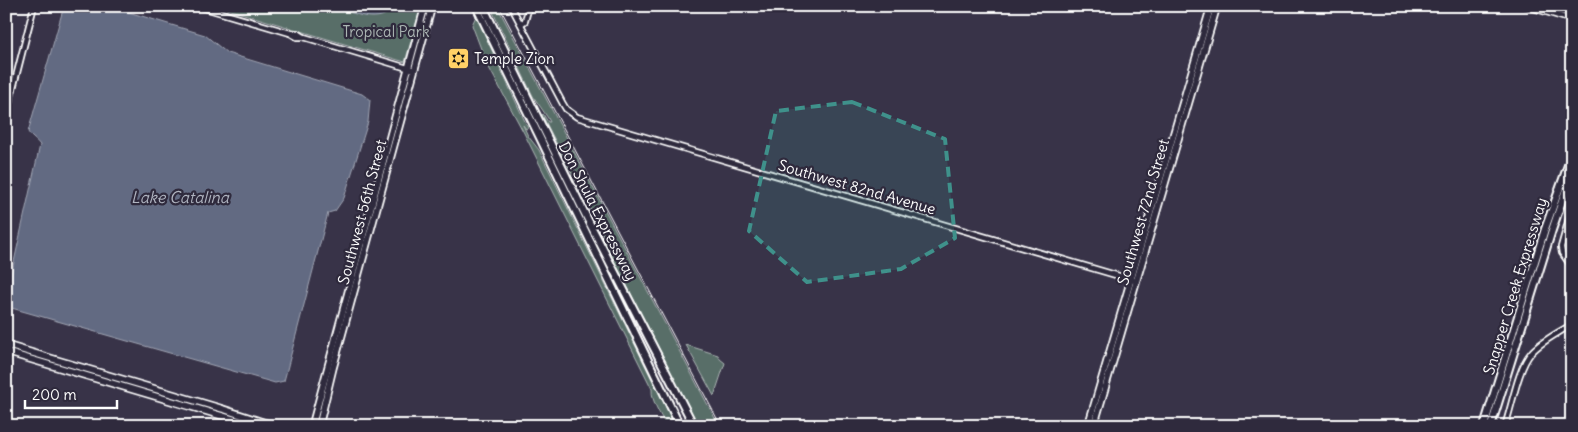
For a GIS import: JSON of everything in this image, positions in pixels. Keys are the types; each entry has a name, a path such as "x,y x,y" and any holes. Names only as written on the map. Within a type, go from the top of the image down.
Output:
{"highway":[{"name":"Don Shula Expressway","path":"476,6 680,426"},
{"name":"Don Shula Expressway","path":"483,6 588,220 694,426"},
{"name":"Snapper Creek Expressway","path":"1484,426 1547,222 1572,154"},
{"name":"Snapper Creek Expressway","path":"1491,426 1572,172"}],"main road":[{"name":"Southwest 56th Street","path":"312,426 341,330 411,69 425,6"},
{"name":"Southwest 56th Street","path":"411,69 432,6"},
{"name":"Southwest 72nd Street","path":"1088,426 1206,31 1211,6"},
{"name":"Southwest 72nd Street","path":"1206,31 1217,6"},
{"name":"Southwest 72nd Street","path":"1094,426 1133,280"},
{"name":"Southwest 56th Street","path":"319,426 341,330"},
{"path":"6,346 275,426"},
{"path":"6,352 90,371 256,426"}],"street":[{"path":"6,116 34,6"},
{"path":"198,6 290,33 297,37 304,37 411,69"},
{"path":"511,6 521,24 525,21 529,6"},
{"path":"1527,6 1572,20"},
{"name":"Southwest 82nd Avenue","path":"521,24 563,104 571,114 582,119 1133,280"},
{"path":"1572,208 1561,248 1562,253 1572,267"},
{"path":"1505,426 1526,362 1535,349 1572,324"}],"highlighted area":[{"path":"852,102 945,139 955,238 901,269 807,282 749,231 776,111"}],"green space":[{"name":"Tropical Park","path":"217,6 421,6 405,62"},
{"path":"490,6 497,6 719,426 698,426 543,114 548,122 550,122 533,96"},
{"path":"476,16 528,128 526,129 523,125 528,136 539,150 675,426 666,426 655,403 652,389 524,133 486,62 472,25"},
{"path":"686,345 718,355 725,363 714,396"}],"water":[{"name":"Lake Catalina","path":"64,6 105,6 114,10 115,8 205,35 227,53 362,94 370,100 368,122 344,198 335,211 328,213 284,381 275,383 8,307 6,298 40,145 28,132"},
{"path":"334,6 395,6 382,16 374,17 358,15"}],"railway":[{"path":"499,6 721,426"}],"place":[{"name":"Temple Zion","path":"458,58"}]}
